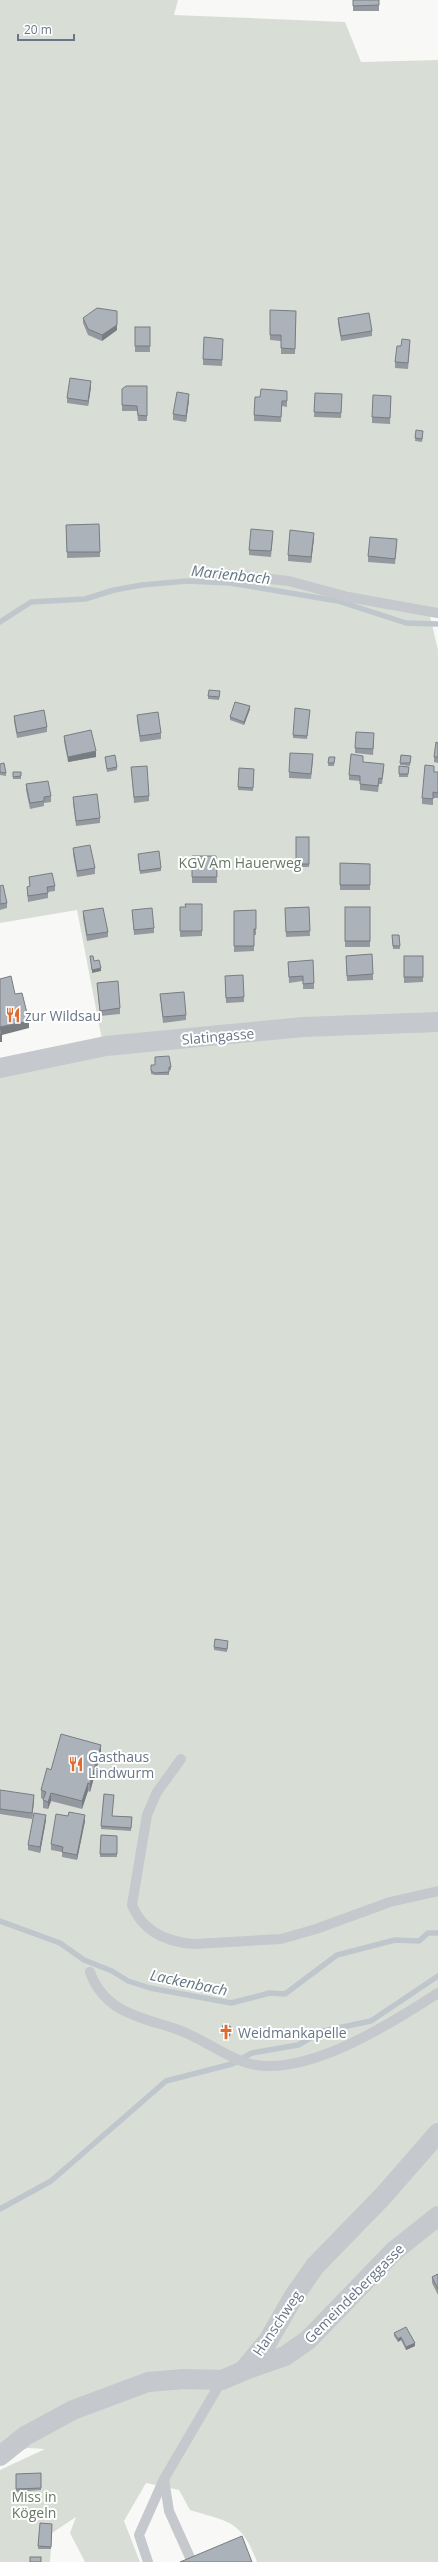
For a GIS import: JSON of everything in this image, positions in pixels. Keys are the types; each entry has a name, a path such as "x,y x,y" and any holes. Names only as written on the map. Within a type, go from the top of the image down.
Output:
{"street":[{"name":"Slatingasse","path":"0,1068 106,1046 303,1028 438,1022"},
{"name":"Hanschweg","path":"0,2456 25,2436 73,2410 148,2382 184,2379 222,2380 243,2370 268,2341 294,2296 315,2266 383,2196 438,2133"},
{"name":"Gemeindeberggasse","path":"243,2370 285,2356 308,2340 394,2252 438,2216"}],"lane":[{"path":"214,573 289,581 348,598 438,614"},
{"path":"181,1758 157,1792 148,1815 132,1905 145,1926 155,1934 180,1943 194,1944 281,1939 316,1929 390,1902 438,1891"},
{"path":"90,1972 100,1992 120,2009 200,2038 246,2063 271,2066 292,2064 313,2058 398,2019 438,1993"},
{"path":"148,2562 139,2535 164,2479 222,2380"},
{"path":"164,2479 169,2511 192,2562"}],"green space":[{"path":"0,0 178,0 174,15 345,22 361,62 438,60 438,616 430,616 438,650 438,2562 257,2562 245,2538 239,2530 232,2525 215,2517 190,2510 179,2490 146,2483 124,2521 140,2562 85,2562 70,2533 76,2517 52,2533 50,2562 0,2562 0,2470 45,2449 28,2448 0,2457 0,1062 102,1040 77,910 0,923"}],"building":[{"path":"353,0 379,0 379,5 353,6"},
{"path":"97,308 117,311 117,325 102,335 88,329 83,318"},
{"path":"270,310 296,311 295,349 281,348 281,335 270,335"},
{"path":"369,313 372,331 341,336 338,318"},
{"path":"135,327 150,327 150,346 135,346"},
{"path":"204,337 223,339 222,360 203,359"},
{"path":"402,339 410,340 408,363 395,362 397,346 401,346"},
{"path":"70,378 91,381 88,401 67,398"},
{"path":"126,386 147,386 147,416 138,415 137,406 122,405 122,389"},
{"path":"261,389 287,391 287,401 282,401 281,417 254,415 255,397 260,397"},
{"path":"177,392 189,394 186,416 173,414"},
{"path":"315,393 342,394 341,413 314,412"},
{"path":"373,395 391,396 390,418 372,417"},
{"path":"416,430 423,431 422,439 415,438"},
{"path":"99,524 100,552 67,552 66,525"},
{"path":"251,529 273,531 271,551 249,550"},
{"path":"290,530 314,533 311,557 288,555"},
{"path":"370,537 397,539 395,559 368,556"},
{"path":"209,690 220,691 219,697 208,696"},
{"path":"235,702 250,706 244,722 230,717"},
{"path":"295,708 310,710 307,736 293,735"},
{"path":"44,710 47,727 17,733 14,716"},
{"path":"158,712 161,733 140,736 137,715"},
{"path":"91,730 96,751 68,757 64,736"},
{"path":"356,732 374,733 373,749 355,748"},
{"path":"436,742 438,743 438,757 434,757"},
{"path":"290,753 313,754 311,774 289,772"},
{"path":"351,754 363,756 363,762 384,764 382,779 379,778 378,786 360,784 360,776 349,775"},
{"path":"115,755 117,767 107,769 105,757"},
{"path":"401,755 411,756 410,763 400,763"},
{"path":"329,757 335,757 334,763 328,763"},
{"path":"4,763 6,773 0,772 0,764"},
{"path":"425,765 434,766 434,772 438,772 438,793 433,792 433,799 422,798"},
{"path":"147,766 149,796 134,797 131,767"},
{"path":"399,766 409,767 408,774 399,774"},
{"path":"239,768 254,769 253,788 238,787"},
{"path":"13,772 21,772 21,776 13,777"},
{"path":"48,781 51,796 44,797 44,801 30,803 26,784"},
{"path":"97,794 100,818 76,821 73,797"},
{"path":"296,837 309,837 309,864 296,864"},
{"path":"90,845 95,868 77,871 73,848"},
{"path":"159,851 161,868 140,871 138,854"},
{"path":"192,856 216,856 217,877 192,877"},
{"path":"340,863 370,864 370,885 340,885"},
{"path":"52,873 55,886 47,887 48,893 28,896 27,887 30,886 29,877"},
{"path":"3,885 7,903 0,904 0,886"},
{"path":"185,904 202,904 202,931 180,931 180,907 186,907"},
{"path":"309,907 310,931 286,932 285,908"},
{"path":"345,907 370,907 370,941 345,941"},
{"path":"103,908 108,932 87,935 83,911"},
{"path":"152,908 154,928 134,930 132,910"},
{"path":"256,910 254,946 234,946 234,911"},
{"path":"392,935 399,935 400,946 393,946"},
{"path":"372,954 373,974 347,976 346,956"},
{"path":"90,956 93,956 94,961 99,960 101,968 92,970"},
{"path":"404,956 423,956 423,977 404,977"},
{"path":"313,960 314,983 303,984 303,976 289,977 288,962"},
{"path":"243,975 244,997 226,998 225,976"},
{"name":"zur Wildsau","path":"11,976 15,994 22,993 29,1021 0,1027 0,979"},
{"path":"118,981 120,1008 100,1011 97,983"},
{"path":"184,992 186,1015 163,1017 160,994"},
{"path":"169,1056 171,1067 169,1067 169,1072 155,1073 151,1071 151,1065 155,1065 155,1057"},
{"path":"215,1639 228,1641 227,1649 214,1647"},
{"name":"Gasthaus Lindwurm","path":"61,1734 101,1745 90,1784 88,1783 82,1801 51,1793 48,1802 43,1800 46,1792 41,1790 47,1768 51,1770"},
{"path":"0,1790 34,1795 32,1813 0,1809"},
{"path":"104,1794 114,1795 112,1816 132,1817 131,1828 101,1826"},
{"path":"69,1812 85,1815 77,1855 62,1852 63,1847 51,1844 56,1814 68,1816"},
{"path":"34,1813 46,1815 40,1847 28,1845"},
{"path":"101,1835 117,1836 117,1854 100,1854"},
{"path":"226,2024 231,2027 230,2033 226,2034 222,2031 223,2025"},
{"path":"438,2274 438,2289 432,2277"},
{"path":"406,2327 415,2343 406,2347 401,2337 398,2339 394,2333"},
{"path":"41,2473 41,2488 16,2489 16,2474"},
{"path":"40,2523 52,2524 51,2547 38,2546"},
{"path":"242,2536 252,2562 180,2562"},
{"path":"30,2557 41,2557 41,2562 30,2562"}],"waterway":[{"name":"Marienbach","path":"0,622 31,602 85,599 114,590 142,585 187,581 230,583 338,601 406,623 438,624"},
{"name":"Lackenbach","path":"0,1921 60,1943 84,1960 112,1971 128,1981 150,1988 231,2003 270,1993 285,1994 337,1955 395,1940 419,1941 428,1933 438,1933"},
{"path":"0,2209 51,2181 166,2081 232,2064 252,2053 298,2045 323,2031 371,2021 438,1976"}],"place":[{"name":"zur Wildsau","path":"13,1015"},
{"name":"Gasthaus Lindwurm","path":"76,1764"},
{"name":"Weidmankapelle","path":"226,2032"}],"park label":[{"name":"KGV Am Hauerweg","path":"240,862"},
{"name":"Miss in Kögeln","path":"34,2504"}]}
